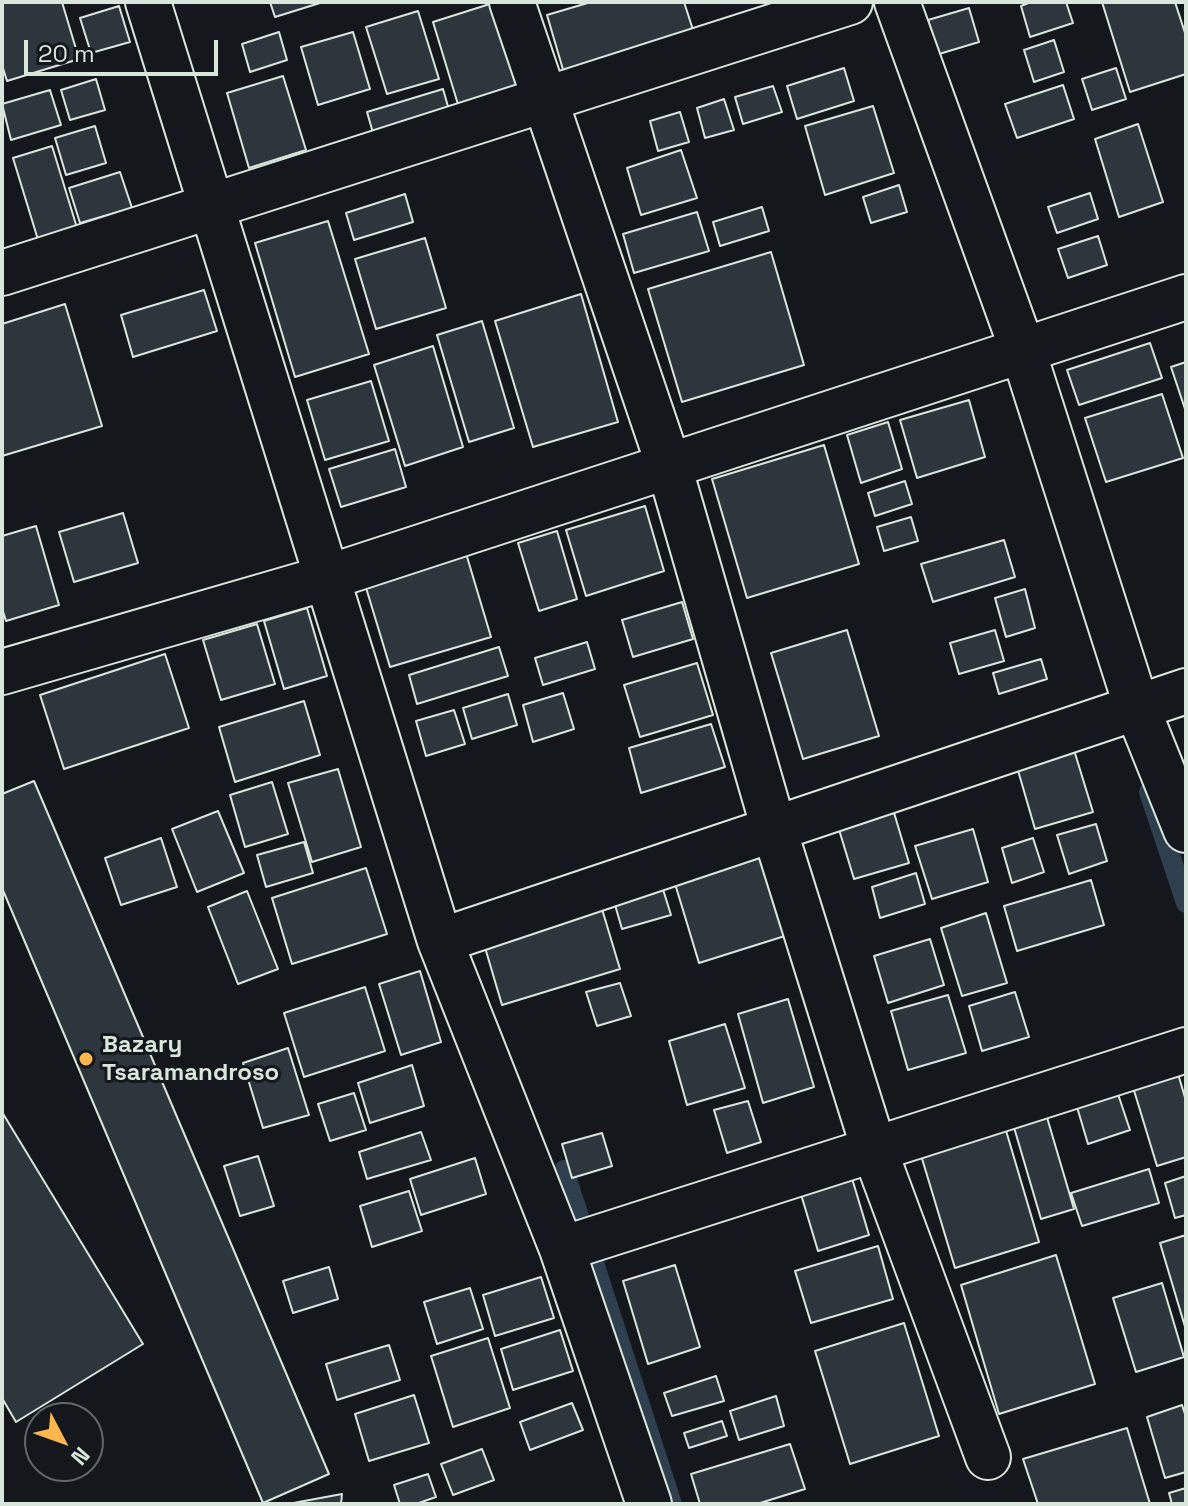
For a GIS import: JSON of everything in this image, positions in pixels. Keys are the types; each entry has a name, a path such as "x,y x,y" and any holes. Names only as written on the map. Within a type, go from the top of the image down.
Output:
{"street":[{"path":"148,2 440,941 562,1249 649,1504"},
{"path":"512,2 669,466 774,829 874,1149 988,1457"},
{"path":"2,273 850,2"},
{"path":"897,2 1023,351 1137,708 1186,830"},
{"path":"2,672 326,578 1186,297"},
{"path":"440,941 1186,691"},
{"path":"562,1249 1186,1050"}],"building":[{"path":"2,2 62,2 79,59 7,81 2,65"},
{"path":"270,2 320,2 320,3 275,17"},
{"path":"591,2 684,2 694,33 564,73 547,15"},
{"path":"1031,2 1066,2 1073,23 1030,37 1021,6"},
{"path":"1102,2 1175,2 1186,36 1186,74 1130,92"},
{"path":"493,3 520,92 460,111 433,22"},
{"path":"119,6 130,42 91,53 80,18"},
{"path":"969,8 979,42 939,54 928,20"},
{"path":"418,11 439,79 387,94 366,27"},
{"path":"279,32 287,60 250,72 242,44"},
{"path":"353,32 370,89 318,105 301,47"},
{"path":"1054,40 1064,72 1034,82 1024,50"},
{"path":"844,68 854,101 797,119 787,86"},
{"path":"1116,68 1126,99 1092,110 1082,79"},
{"path":"283,76 306,150 249,168 227,93"},
{"path":"96,79 105,110 70,120 61,90"},
{"path":"1063,85 1074,119 1017,138 1005,104"},
{"path":"773,86 782,112 743,124 735,97"},
{"path":"443,89 453,124 377,147 367,112"},
{"path":"50,90 61,125 11,140 2,104"},
{"path":"724,99 734,130 705,138 697,108"},
{"path":"873,106 894,173 825,195 805,126"},
{"path":"680,112 689,142 658,151 650,121"},
{"path":"1138,124 1163,202 1119,217 1095,139"},
{"path":"95,126 106,163 66,175 55,138"},
{"path":"52,146 78,231 39,243 13,158"},
{"path":"681,150 697,198 641,215 627,168"},
{"path":"120,172 132,208 80,223 69,188"},
{"path":"899,185 907,212 871,223 863,197"},
{"path":"1090,193 1098,219 1057,233 1048,207"},
{"path":"405,194 413,222 354,240 346,213"},
{"path":"762,207 769,231 720,246 713,222"},
{"path":"697,212 709,251 634,273 623,234"},
{"path":"328,221 369,354 295,377 255,243"},
{"path":"1098,236 1107,265 1068,278 1058,249"},
{"path":"425,238 446,308 376,329 355,259"},
{"path":"771,252 804,365 682,402 648,289"},
{"path":"204,290 217,331 133,357 121,315"},
{"path":"581,294 618,422 533,447 495,321"},
{"path":"65,304 102,426 2,456 2,324"},
{"path":"482,321 514,428 469,442 437,335"},
{"path":"1150,343 1162,378 1079,405 1067,370"},
{"path":"433,346 463,447 405,466 374,365"},
{"path":"1186,362 1186,412 1171,367"},
{"path":"371,381 389,441 325,460 307,400"},
{"path":"1162,394 1183,458 1106,482 1085,418"},
{"path":"969,400 985,457 917,478 900,420"},
{"path":"888,422 902,469 861,483 847,435"},
{"path":"824,445 859,564 747,598 712,479"},
{"path":"395,449 406,487 341,507 329,469"},
{"path":"905,481 912,504 875,516 868,493"},
{"path":"645,506 664,571 586,596 566,530"},
{"path":"123,513 138,563 74,582 59,532"},
{"path":"911,517 918,541 884,551 877,527"},
{"path":"36,526 59,605 6,621 2,608 2,536"},
{"path":"557,531 577,599 539,611 518,543"},
{"path":"1004,540 1015,577 933,602 921,564"},
{"path":"465,550 491,637 390,667 364,581"},
{"path":"1025,589 1035,628 1006,637 995,598"},
{"path":"682,602 693,639 633,657 622,620"},
{"path":"307,608 327,676 284,689 264,621"},
{"path":"257,624 275,684 221,700 203,640"},
{"path":"847,630 879,736 803,759 771,653"},
{"path":"995,630 1004,661 959,674 950,643"},
{"path":"587,642 595,669 543,685 535,658"},
{"path":"499,647 508,676 417,704 409,675"},
{"path":"165,654 189,728 64,769 40,695"},
{"path":"1041,659 1047,679 999,694 993,673"},
{"path":"697,663 713,715 640,737 624,685"},
{"path":"563,693 574,729 533,742 523,705"},
{"path":"508,694 517,725 472,739 463,708"},
{"path":"304,701 320,755 235,782 219,727"},
{"path":"454,710 465,744 426,756 416,721"},
{"path":"711,724 725,767 641,793 629,748"},
{"path":"1074,750 1093,812 1035,829 1017,767"},
{"path":"338,769 361,847 312,862 288,783"},
{"path":"34,781 329,1474 263,1503 2,888 2,794"},
{"path":"272,782 288,834 245,847 230,795"},
{"path":"892,806 909,863 854,879 837,823"},
{"path":"218,811 244,873 197,892 172,829"},
{"path":"1096,824 1107,861 1069,874 1057,835"},
{"path":"973,829 988,882 932,899 915,846"},
{"path":"161,838 177,887 121,905 105,858"},
{"path":"1033,838 1044,872 1012,883 1002,848"},
{"path":"304,842 313,873 266,887 257,855"},
{"path":"763,850 788,935 699,963 673,877"},
{"path":"366,868 387,934 292,964 272,898"},
{"path":"916,873 925,904 880,918 872,887"},
{"path":"1091,880 1104,925 1017,951 1004,906"},
{"path":"661,883 671,915 622,929 613,898"},
{"path":"247,891 278,969 238,984 208,907"},
{"path":"602,909 620,969 502,1005 484,944"},
{"path":"986,913 1007,983 962,996 941,928"},
{"path":"930,939 944,985 888,1003 874,956"},
{"path":"420,971 441,1042 401,1055 379,984"},
{"path":"620,983 631,1016 597,1026 586,992"},
{"path":"365,987 385,1051 304,1077 284,1013"},
{"path":"1015,992 1029,1037 982,1051 969,1006"},
{"path":"948,995 966,1053 908,1070 891,1011"},
{"path":"788,999 814,1087 763,1103 738,1014"},
{"path":"725,1024 745,1088 687,1105 669,1041"},
{"path":"288,1048 309,1115 263,1128 243,1063"},
{"path":"1174,1060 1186,1101 1186,1157 1157,1166 1129,1074"},
{"path":"412,1065 424,1106 370,1123 358,1083"},
{"path":"354,1093 366,1130 330,1141 318,1104"},
{"path":"1118,1094 1130,1130 1088,1144 1077,1107"},
{"path":"748,1101 761,1142 727,1153 714,1110"},
{"path":"2,1112 143,1344 49,1402 24,1402 24,1417 16,1422 2,1398"},
{"path":"1046,1114 1074,1209 1041,1219 1013,1124"},
{"path":"1002,1117 1039,1242 955,1268 917,1142"},
{"path":"421,1132 431,1160 367,1179 359,1152"},
{"path":"602,1133 612,1166 572,1178 562,1144"},
{"path":"258,1156 274,1206 240,1216 224,1166"},
{"path":"475,1158 486,1194 421,1215 410,1179"},
{"path":"1149,1169 1159,1203 1082,1226 1071,1193"},
{"path":"851,1175 869,1235 818,1251 800,1191"},
{"path":"1186,1176 1186,1215 1175,1218 1165,1183"},
{"path":"409,1191 422,1231 372,1247 360,1206"},
{"path":"1186,1235 1186,1330 1160,1243"},
{"path":"878,1246 893,1299 811,1323 795,1271"},
{"path":"1056,1255 1095,1384 999,1414 961,1285"},
{"path":"675,1265 700,1347 648,1364 623,1281"},
{"path":"329,1267 338,1299 293,1313 283,1281"},
{"path":"541,1277 554,1318 495,1336 483,1295"},
{"path":"1162,1283 1184,1357 1136,1372 1113,1298"},
{"path":"470,1288 483,1329 437,1344 424,1302"},
{"path":"904,1323 939,1436 850,1464 815,1351"},
{"path":"560,1330 573,1371 513,1390 501,1349"},
{"path":"488,1338 510,1408 453,1427 431,1356"},
{"path":"389,1345 400,1380 337,1400 326,1364"},
{"path":"716,1376 724,1401 672,1416 664,1393"},
{"path":"414,1395 429,1443 369,1461 355,1414"},
{"path":"776,1396 784,1426 739,1440 730,1411"},
{"path":"572,1403 583,1430 530,1450 520,1422"},
{"path":"1182,1405 1186,1417 1186,1472 1165,1478 1147,1417"},
{"path":"722,1421 727,1436 689,1448 684,1433"},
{"path":"1127,1428 1150,1504 1038,1504 1023,1459"},
{"path":"790,1444 805,1489 757,1504 700,1504 691,1474"},
{"path":"482,1449 494,1480 453,1495 441,1464"},
{"path":"428,1474 436,1497 416,1504 400,1504 394,1485"},
{"path":"1186,1488 1186,1504 1172,1504 1169,1493"},
{"path":"342,1494 341,1504 288,1504"}],"waterway":[{"path":"1149,792 1186,903"},
{"path":"564,1170 672,1504"}],"place":[{"name":"Bazary Tsaramandroso","path":"86,1059"}]}
